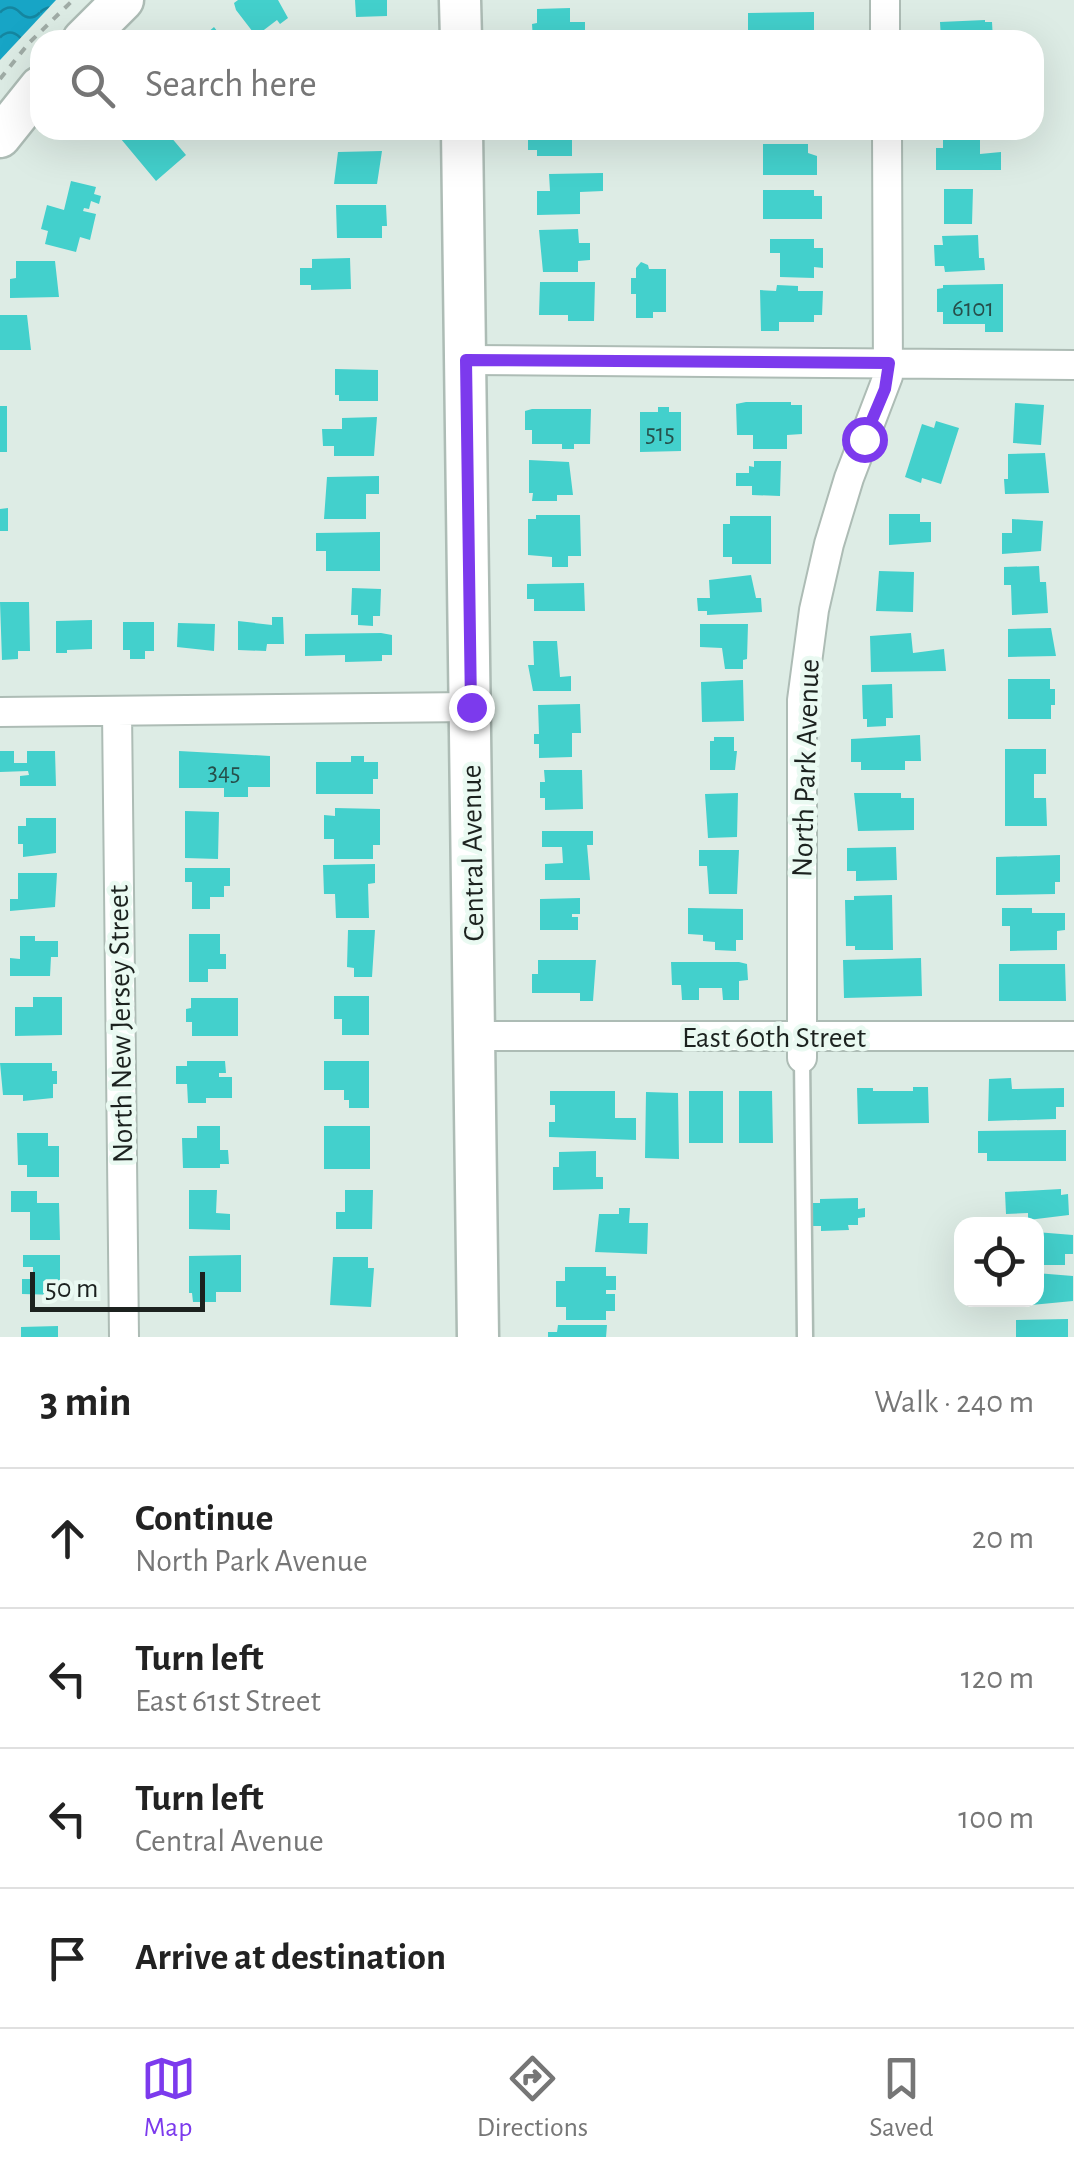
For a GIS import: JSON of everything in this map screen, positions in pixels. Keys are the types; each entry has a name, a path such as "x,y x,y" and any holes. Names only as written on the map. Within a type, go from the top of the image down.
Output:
{"main road":[{"path":"93,30 123,0"},
{"path":"460,0 461,30"},
{"path":"0,137 30,100"},
{"name":"Central Avenue","path":"462,140 478,1337"}],"street":[{"path":"885,0 886,30"},
{"name":"North Park Avenue","path":"802,1048 800,743 807,654 829,544 849,478 885,389 889,363 886,140"},
{"path":"466,360 1074,364"},
{"path":"0,712 471,707"},
{"name":"North New Jersey Street","path":"117,710 124,1337"},
{"name":"East 60th Street","path":"475,1036 802,1048 1074,1036"}],"lane":[{"path":"802,1048 805,1337"}],"path":[{"path":"42,30 73,0"},
{"path":"0,78 30,41"}],"water":[{"path":"0,0 56,0 0,60"}],"building":[{"path":"278,0 288,18 280,24 277,20 264,30 251,30 234,3"},
{"path":"355,0 387,0 387,16 356,17"},
{"path":"570,8 570,22 585,22 585,30 532,30 532,24 537,23 537,9"},
{"path":"814,12 814,30 748,30 748,13"},
{"path":"985,20 992,22 992,30 940,30 940,22"},
{"path":"122,140 173,140 186,155 156,181"},
{"path":"528,140 572,140 572,156 537,156 537,150 528,150"},
{"path":"943,140 980,140 980,154 1001,152 1001,170 936,170 936,148 943,148"},
{"path":"763,144 808,144 808,153 817,156 817,175 763,175"},
{"path":"382,151 377,184 334,184 338,152"},
{"path":"603,173 603,191 580,192 580,214 537,215 537,191 550,191 549,174"},
{"path":"71,181 96,187 94,194 101,196 99,204 91,201 89,209 84,208 83,211 96,214 90,240 80,237 76,252 45,244 48,231 41,229 47,205 64,210"},
{"path":"944,189 973,189 972,224 944,224"},
{"path":"763,190 814,190 814,196 822,196 822,219 763,219"},
{"path":"336,205 386,205 387,226 382,226 382,238 337,238"},
{"path":"578,229 579,243 590,243 590,260 578,261 578,272 543,272 539,230"},
{"path":"978,235 979,258 984,258 985,270 945,272 944,266 935,266 934,245 943,245 942,236"},
{"path":"770,239 814,239 814,248 823,248 823,268 814,267 814,278 780,277 780,253 770,253"},
{"path":"350,258 351,289 311,290 311,285 300,285 300,268 312,268 312,259"},
{"path":"16,261 55,261 59,297 10,298 10,279 16,278"},
{"path":"641,262 649,269 666,269 666,312 653,312 653,318 636,318 631,278 636,278"},
{"path":"540,282 595,282 594,321 568,321 568,315 539,315"},
{"path":"1003,284 1003,332 985,332 985,324 943,324 943,312 937,312 937,289 943,285"},
{"path":"777,285 798,286 798,291 823,291 822,315 814,315 814,322 779,322 779,331 761,331 760,290 776,291"},
{"path":"0,315 27,315 31,350 0,350"},
{"path":"335,369 378,370 378,401 339,401 339,395 335,395"},
{"path":"1015,403 1044,405 1041,445 1013,443"},
{"path":"736,404 802,405 802,434 787,435 787,449 753,449 753,435 737,435"},
{"path":"0,406 7,406 7,452 0,452"},
{"path":"658,407 681,412 681,451 640,452 640,412 658,412"},
{"path":"591,409 590,444 562,449 562,444 532,444 532,430 525,430 525,411"},
{"path":"377,417 374,456 334,456 334,446 323,446 322,429 342,429 342,418"},
{"path":"936,421 959,428 941,484 905,477 922,424 934,428"},
{"path":"1045,453 1049,493 1005,494 1008,454"},
{"path":"529,460 569,462 573,495 557,495 557,501 532,501"},
{"path":"754,461 781,461 780,496 752,495 752,486 736,486 736,473 749,473"},
{"path":"379,476 379,494 366,494 366,519 324,519 327,477"},
{"path":"8,508 8,531 0,531 0,509"},
{"path":"889,514 920,514 920,522 931,522 931,542 889,545"},
{"path":"536,515 580,515 581,556 568,556 568,567 552,567 552,557 528,555 528,519 536,519"},
{"path":"730,516 771,516 771,564 732,564 732,557 723,557 723,524 730,524"},
{"path":"1012,519 1043,521 1041,551 1002,554 1002,533 1012,533"},
{"path":"380,532 380,571 326,571 326,551 316,551 316,533"},
{"path":"1039,566 1040,582 1046,582 1048,613 1012,615 1011,585 1004,585 1004,567"},
{"path":"879,571 914,572 913,612 876,611"},
{"path":"751,575 756,598 761,598 762,612 707,615 707,611 698,611 697,598 710,598 709,580"},
{"path":"584,583 585,611 534,611 534,599 527,599 527,584"},
{"path":"352,588 381,589 380,616 373,616 373,626 358,625 358,615 351,615"},
{"path":"0,602 29,602 30,651 18,651 18,659 2,660"},
{"path":"272,617 283,617 284,644 267,644 266,651 238,650 238,621 272,625"},
{"path":"92,620 92,649 56,653 56,621"},
{"path":"123,622 154,622 154,651 145,651 145,659 130,659 130,650 123,650"},
{"path":"178,623 215,624 214,651 177,647"},
{"path":"700,624 748,624 743,669 725,669 722,648 700,647"},
{"path":"1051,628 1056,656 1008,657 1008,629"},
{"path":"911,633 913,653 944,649 946,671 871,672 870,636"},
{"path":"305,634 392,635 392,655 382,655 382,661 345,662 345,655 305,656"},
{"path":"533,641 557,641 560,677 571,676 571,691 533,691 528,665 534,665"},
{"path":"1008,679 1050,679 1050,689 1055,689 1051,719 1008,719"},
{"path":"743,680 744,721 702,722 701,682"},
{"path":"892,684 893,718 886,718 886,726 867,727 867,719 863,719 862,685"},
{"path":"580,704 581,733 572,733 572,757 539,758 539,744 534,744 534,734 539,734 538,705"},
{"path":"920,735 921,761 905,761 905,770 861,770 861,762 851,762 851,739"},
{"path":"714,737 734,737 735,770 710,770 710,741"},
{"path":"1005,749 1046,749 1046,774 1034,774 1034,798 1046,798 1047,826 1005,826"},
{"path":"0,751 14,751 14,763 27,763 27,751 55,751 56,786 20,786 20,776 29,775 28,771 0,772"},
{"path":"179,751 270,756 270,787 248,787 248,797 224,797 224,788 179,788"},
{"path":"351,756 364,756 364,762 378,762 373,794 316,794 316,762 351,762"},
{"path":"544,770 582,770 583,809 545,810 545,798 540,798"},
{"path":"738,793 737,837 708,838 705,794"},
{"path":"854,793 901,793 901,798 914,798 914,830 858,831"},
{"path":"335,808 380,809 380,845 373,845 373,859 334,859 334,839 324,839 324,815 335,816"},
{"path":"185,811 219,812 218,859 185,858"},
{"path":"26,818 56,818 56,853 23,857 18,826 26,826"},
{"path":"542,831 593,831 593,845 587,845 590,880 545,880 545,864 563,863 562,847 542,847"},
{"path":"896,847 897,880 856,881 856,871 847,871 847,848"},
{"path":"699,850 739,850 737,894 709,894 707,866 699,866"},
{"path":"1060,855 1060,882 1055,882 1055,894 996,895 996,857"},
{"path":"375,864 375,883 368,884 369,918 336,918 335,894 324,894 323,865"},
{"path":"185,868 230,868 230,886 224,886 224,897 210,897 210,909 192,909 192,882 185,882"},
{"path":"18,873 57,873 55,907 10,911 10,899 18,899"},
{"path":"892,895 893,950 855,950 855,946 846,946 845,900 854,900 854,896"},
{"path":"580,898 580,914 572,914 578,917 578,930 540,930 540,899"},
{"path":"688,908 743,909 743,940 736,940 736,951 715,950 715,942 703,941 703,935 688,934"},
{"path":"1002,908 1065,913 1065,930 1057,931 1057,950 1010,951 1010,926 1002,926"},
{"path":"348,930 375,930 372,977 354,977 354,968 347,967"},
{"path":"189,934 220,934 220,954 226,954 226,969 208,969 208,982 189,982"},
{"path":"20,936 35,936 35,941 58,941 58,957 51,957 50,976 10,976 10,958 20,959"},
{"path":"921,958 922,996 844,998 843,960"},
{"path":"538,960 596,960 593,1001 580,1001 580,993 532,993 532,974 538,974"},
{"path":"671,962 739,962 747,964 748,980 739,981 739,1000 723,1000 722,988 699,988 699,1000 682,1000 681,985 672,985"},
{"path":"999,964 1065,964 1066,1001 999,1001"},
{"path":"334,996 369,996 369,1035 342,1035 342,1019 334,1019"},
{"path":"33,997 62,997 62,1035 15,1036 15,1007 33,1007"},
{"path":"191,998 238,998 238,1036 192,1036 192,1022 186,1022"},
{"path":"187,1061 225,1061 226,1073 219,1073 219,1077 232,1077 232,1098 188,1103 187,1084 176,1084 176,1066 187,1066"},
{"path":"324,1061 369,1061 369,1108 349,1108 344,1090 324,1090"},
{"path":"0,1063 52,1063 52,1071 57,1071 53,1098 23,1101 23,1095 3,1095"},
{"path":"1011,1078 1012,1089 1064,1088 1064,1107 1056,1107 1056,1119 988,1121 989,1079"},
{"path":"913,1087 928,1087 929,1123 858,1124 857,1088 913,1091"},
{"path":"550,1091 615,1091 615,1118 636,1118 636,1140 549,1137 549,1122 555,1122"},
{"path":"689,1091 723,1091 723,1143 689,1143"},
{"path":"739,1091 772,1091 773,1143 739,1143"},
{"path":"646,1092 678,1093 679,1159 645,1158"},
{"path":"197,1126 220,1126 220,1150 228,1150 229,1164 220,1164 220,1168 183,1168 182,1138 197,1138"},
{"path":"324,1126 370,1126 370,1169 324,1169"},
{"path":"1066,1130 1066,1161 987,1161 987,1153 978,1153 978,1131"},
{"path":"17,1133 48,1133 48,1146 59,1146 59,1177 27,1177 27,1165 18,1165"},
{"path":"596,1151 596,1177 603,1177 603,1189 553,1190 553,1167 559,1167 559,1152"},
{"path":"1061,1189 1061,1195 1068,1194 1069,1215 1044,1218 1028,1217 1028,1213 1006,1214 1005,1192"},
{"path":"189,1190 217,1190 216,1213 230,1214 230,1230 189,1229"},
{"path":"345,1190 373,1190 372,1229 336,1229 336,1212 345,1212"},
{"path":"11,1191 37,1191 37,1203 59,1203 60,1240 30,1240 30,1212 11,1212"},
{"path":"858,1198 858,1209 865,1208 865,1217 858,1218 858,1225 848,1225 849,1230 821,1231 821,1226 813,1226 812,1203 820,1203 820,1199"},
{"path":"619,1208 630,1208 629,1223 648,1223 647,1254 595,1252 599,1214 619,1214"},
{"path":"1044,1233 1073,1235 1073,1254 1065,1254 1065,1265 1044,1265"},
{"path":"23,1255 60,1255 60,1295 22,1294 22,1279 33,1279 33,1267 23,1267"},
{"path":"241,1255 241,1292 216,1292 216,1302 193,1302 189,1293 189,1256"},
{"path":"333,1257 368,1257 368,1268 374,1268 371,1307 330,1305"},
{"path":"565,1267 606,1267 606,1276 616,1276 616,1290 606,1290 606,1294 615,1294 615,1311 606,1311 606,1320 566,1320 566,1307 556,1307 556,1281 565,1281"},
{"path":"1044,1274 1073,1276 1073,1301 1044,1304"},
{"path":"1068,1319 1068,1337 1016,1337 1016,1320"},
{"path":"558,1325 607,1325 606,1337 548,1337 548,1332 557,1332"},
{"path":"58,1326 58,1337 21,1337 21,1327"}],"route":[{"path":"471,707 466,360 889,363 885,389 864,439"}]}
